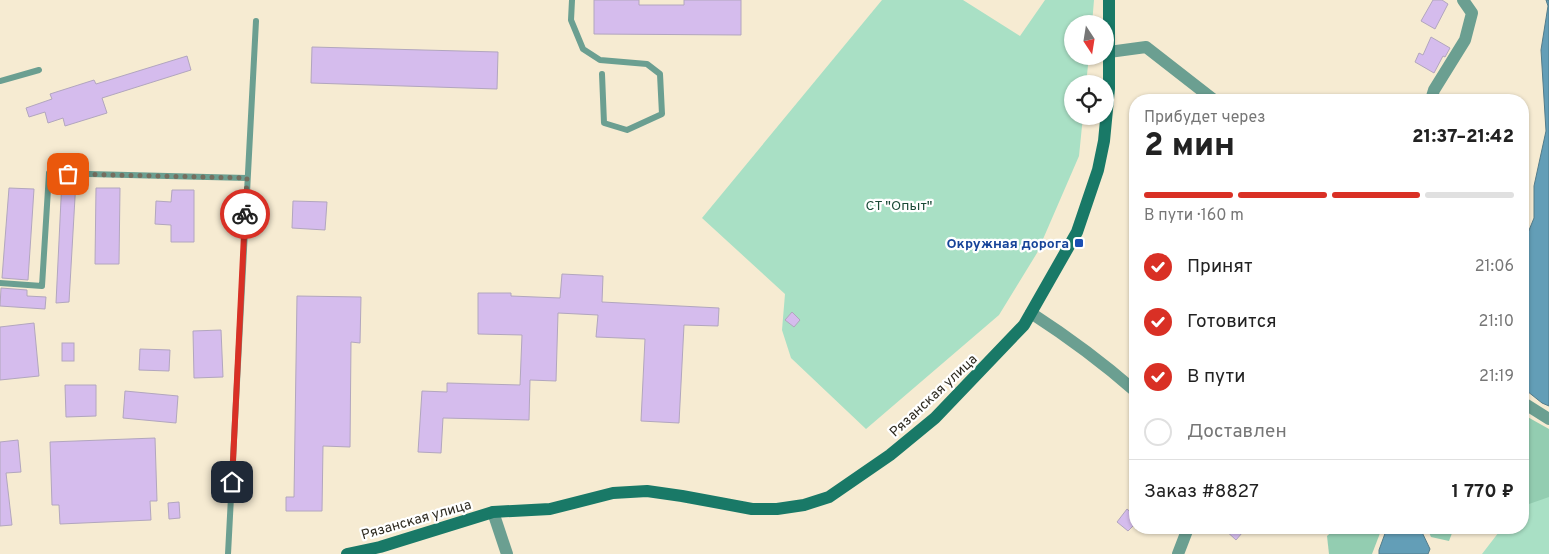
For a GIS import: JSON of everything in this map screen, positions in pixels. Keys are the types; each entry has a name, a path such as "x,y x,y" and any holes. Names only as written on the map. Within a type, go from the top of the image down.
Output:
{"street":[{"name":"Рязанская улица","path":"1109,0 1109,15"},
{"path":"1433,94 1465,40 1472,13 1462,0"},
{"path":"1114,51 1146,48 1206,94"},
{"name":"Рязанская улица","path":"348,554 380,547 493,512 550,509 613,493 647,491 752,509 777,509 804,505 829,497 890,455 935,418 1027,322 1077,232 1098,170 1104,141 1109,98 1109,65"},
{"path":"1031,313 1069,338 1129,386"},
{"path":"1529,406 1549,418"},
{"name":"Рязанская улица","path":"493,512 507,554"},
{"path":"1178,554 1186,534"}],"lane":[{"path":"572,0 571,20 583,49 600,60 646,64 660,74 662,114 627,130 604,123 602,74"},
{"path":"228,554 256,21"},
{"path":"0,81 38,70"},
{"path":"0,284 42,286 49,174 247,178"}],"green space":[{"name":"СТ \"Опыт\"","path":"882,0 963,0 1020,36 1045,0 1094,0 1093,15 1064,15 1064,65 1088,65 1087,75 1064,75 1064,125 1082,125 1079,156 1037,253 999,315 866,429 791,358 782,330 785,294 702,218"},
{"path":"1529,418 1549,429 1549,497 1529,504"},
{"path":"1549,465 1549,554 1482,554 1497,534 1529,534 1529,492"},
{"path":"1329,534 1380,534 1372,554 1329,554 1327,536"},
{"path":"1430,534 1452,534 1449,541 1431,537"}],"water":[{"path":"1546,0 1549,0 1549,406 1529,393 1529,230 1534,218 1534,186 1546,131 1541,50 1548,6"},
{"path":"1385,534 1423,534 1430,549 1428,554 1379,554"}],"building":[{"path":"594,0 639,0 639,5 684,5 684,0 741,0 741,35 594,34"},
{"path":"1433,0 1442,0 1448,4 1435,29 1421,21"},
{"path":"1431,37 1450,48 1445,57 1443,56 1434,73 1415,62 1419,53 1423,55"},
{"path":"312,47 498,52 497,89 311,83"},
{"path":"187,56 191,70 102,98 107,113 65,126 63,118 48,123 45,112 29,117 26,108 52,99 50,94 94,80 96,84"},
{"path":"62,179 76,180 69,302 56,303"},
{"path":"9,188 34,189 28,280 2,278"},
{"path":"96,188 120,188 119,264 95,264"},
{"path":"172,190 194,190 194,242 171,242 171,225 155,224 156,201 171,202"},
{"path":"293,201 327,202 325,230 292,228"},
{"path":"562,274 603,276 602,302 719,308 718,326 684,325 679,423 641,421 645,339 596,337 598,315 558,313 556,381 530,380 529,420 443,418 441,453 418,452 422,391 447,392 447,383 520,385 522,335 478,334 478,293 511,293 511,296 560,298"},
{"path":"1,288 27,290 27,296 46,297 45,309 0,306"},
{"path":"297,296 361,297 360,343 351,342 350,447 323,446 322,511 286,511 286,497 294,497"},
{"path":"792,312 800,320 794,327 785,320"},
{"path":"34,323 39,376 0,380 0,327"},
{"path":"221,330 223,377 194,378 193,331"},
{"path":"62,343 74,343 74,361 62,361"},
{"path":"140,349 170,350 169,371 139,370"},
{"path":"65,385 96,385 96,416 66,417"},
{"path":"125,391 178,396 176,423 123,418"},
{"path":"155,438 157,501 150,501 151,520 60,524 59,505 52,505 50,442"},
{"path":"18,440 21,472 6,473 12,525 0,526 0,442"},
{"path":"179,502 180,518 169,519 168,503"},
{"path":"1127,509 1129,511 1128,531 1117,522"},
{"path":"1230,534 1241,534 1236,540"}],"way so far":[{"path":"68,174 247,178 245,214"}],"place":[{"name":"Окружная дорога","path":"1079,243"}],"route":[{"path":"232,482 245,214"}]}
